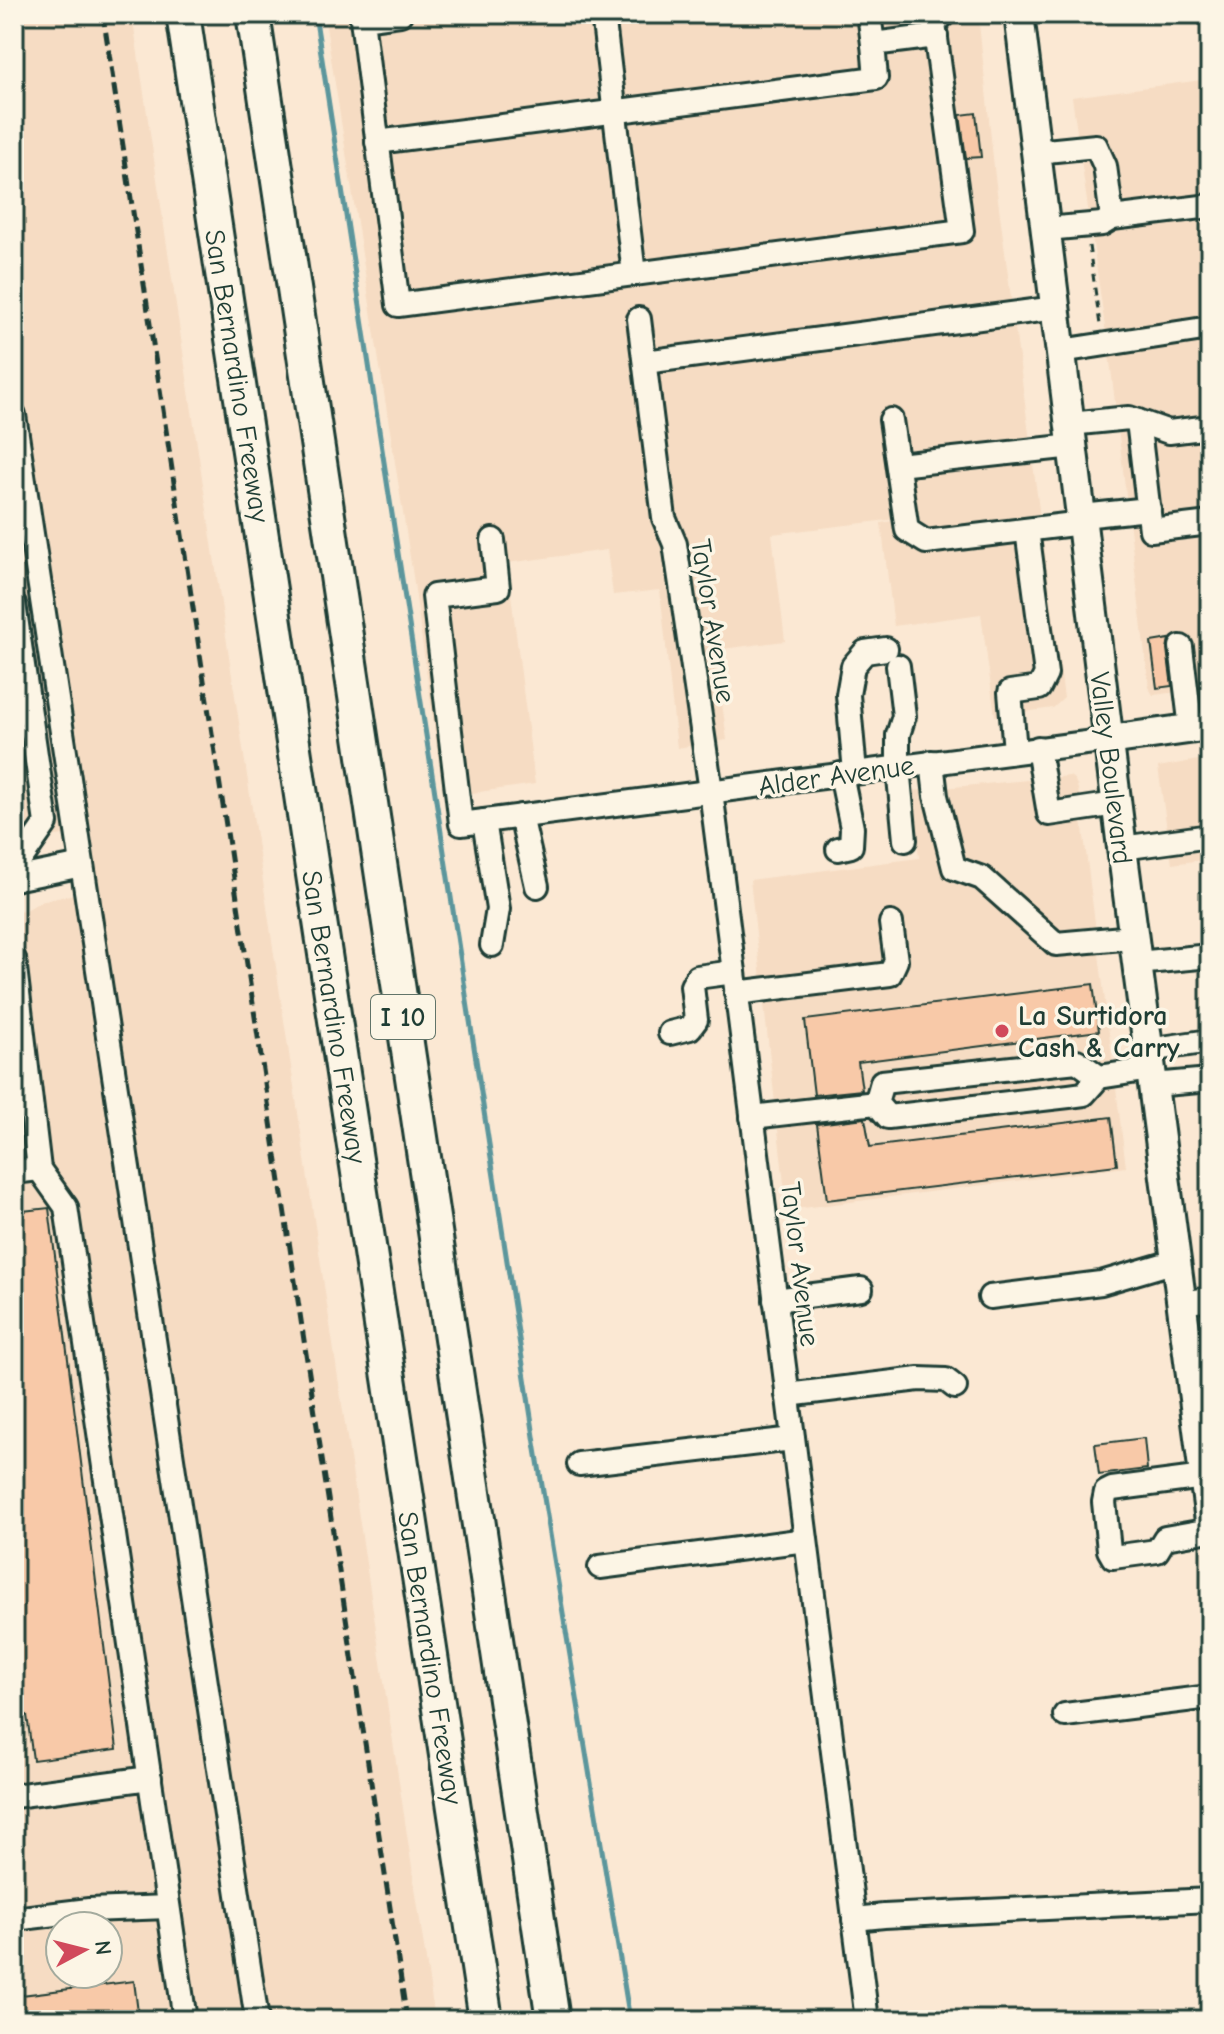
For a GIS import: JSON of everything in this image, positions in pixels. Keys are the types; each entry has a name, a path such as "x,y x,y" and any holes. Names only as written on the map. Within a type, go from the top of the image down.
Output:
{"highway":[{"name":"San Bernardino Freeway","path":"183,14 486,2020"},
{"name":"I 10","path":"253,14 553,2020"}],"main road":[{"name":"Valley Boulevard","path":"1019,14 1181,1303 1202,1399 1210,1521"},
{"name":"Alder Avenue","path":"1109,740 1200,728"}],"street":[{"path":"400,14 362,19 398,305 962,231 934,24 944,14"},
{"path":"603,14 634,274"},
{"path":"377,142 876,78 869,14"},
{"path":"873,44 936,36"},
{"path":"1036,152 1096,146 1105,166 1112,218"},
{"path":"1046,229 1102,224 1112,218 1210,206"},
{"path":"645,362 1056,308"},
{"name":"Taylor Avenue","path":"639,319 664,518 675,544 711,791 867,2020"},
{"path":"1061,351 1210,328"},
{"path":"14,415 257,2020"},
{"path":"898,465 1071,435 1129,418 1169,432 1210,427"},
{"path":"891,420 907,530 926,542 1027,530 1149,509"},
{"path":"1138,421 1151,530 1210,523"},
{"path":"1015,751 1010,692 1039,688 1046,674 1027,530"},
{"path":"492,945 498,909 472,822 434,596 498,588 493,540"},
{"path":"14,604 46,823 14,869"},
{"path":"1181,647 1200,728"},
{"path":"838,849 851,846 848,695 853,666 865,652 892,658 904,716 898,735 898,767 905,840"},
{"name":"Alder Avenue","path":"472,822 1109,740"},
{"path":"1038,748 1049,814 1116,804"},
{"path":"932,762 936,796 954,868 982,878 1056,944 1210,956"},
{"path":"521,816 537,886"},
{"path":"1122,848 1210,836"},
{"path":"14,879 82,865"},
{"path":"670,1033 690,1028 696,1020 692,986 697,977 735,982 890,974 896,961 891,923"},
{"path":"14,959 39,1169 66,1207 185,2020"},
{"path":"876,1103 888,1117 1084,1094 1099,1077 1151,1068 1210,1041"},
{"path":"876,1103 882,1082 1077,1061 1099,1077"},
{"path":"1151,1068 1210,1080"},
{"path":"752,1117 876,1103"},
{"path":"14,1172 39,1169"},
{"path":"990,1297 1101,1283 1176,1261"},
{"path":"775,1300 861,1289"},
{"path":"1181,1303 1210,1299"},
{"path":"787,1395 919,1379 946,1380 955,1387"},
{"path":"579,1464 793,1439"},
{"path":"1206,1471 1112,1489 1106,1492 1104,1502 1109,1550 1113,1557 1157,1551 1165,1538 1210,1530"},
{"path":"600,1567 806,1540"},
{"path":"1065,1715 1210,1697"},
{"path":"14,1796 150,1778"},
{"path":"854,1919 1210,1900"},
{"path":"14,1919 89,1910 168,1907"}],"path":[{"path":"1089,246 1103,345"}],"shaded area":[{"path":"14,14 132,14 435,2020 14,2020 14,911 78,893 70,834 14,842"},
{"path":"324,14 978,14 995,177 1064,698 1053,708 995,716 981,614 894,626 881,523 921,516 772,534 785,641 715,650 727,740 677,748 660,590 613,595 607,550 507,563 535,784 444,797 413,576"},
{"path":"1210,79 1210,688 1153,695 1149,688 1111,369 1072,97"},
{"path":"1210,758 1210,859 1172,864 1158,767"},
{"path":"1070,776 1078,789 1126,1167 787,1210 750,880 919,858 912,791"}],"building":[{"path":"976,113 981,157 966,158 960,115"},
{"path":"1169,639 1167,649 1172,686 1157,688 1151,642"},
{"path":"1093,984 1099,1031 858,1062 862,1090 814,1095 805,1020"},
{"path":"1111,1117 1117,1165 827,1200 817,1124 865,1118 870,1147"},
{"path":"49,1208 117,1749 33,1760 27,1715 14,1716 14,1212"},
{"path":"1144,1438 1147,1469 1099,1475 1095,1444"},
{"path":"134,1981 139,2020 14,2020 14,1996 62,1990 124,1990 124,1982"}],"waterway":[{"path":"315,14 535,1443 630,2020"}],"railway":[{"path":"103,14 407,2020"}],"place":[{"name":"La Surtidora Cash & Carry","path":"1002,1031"}]}
